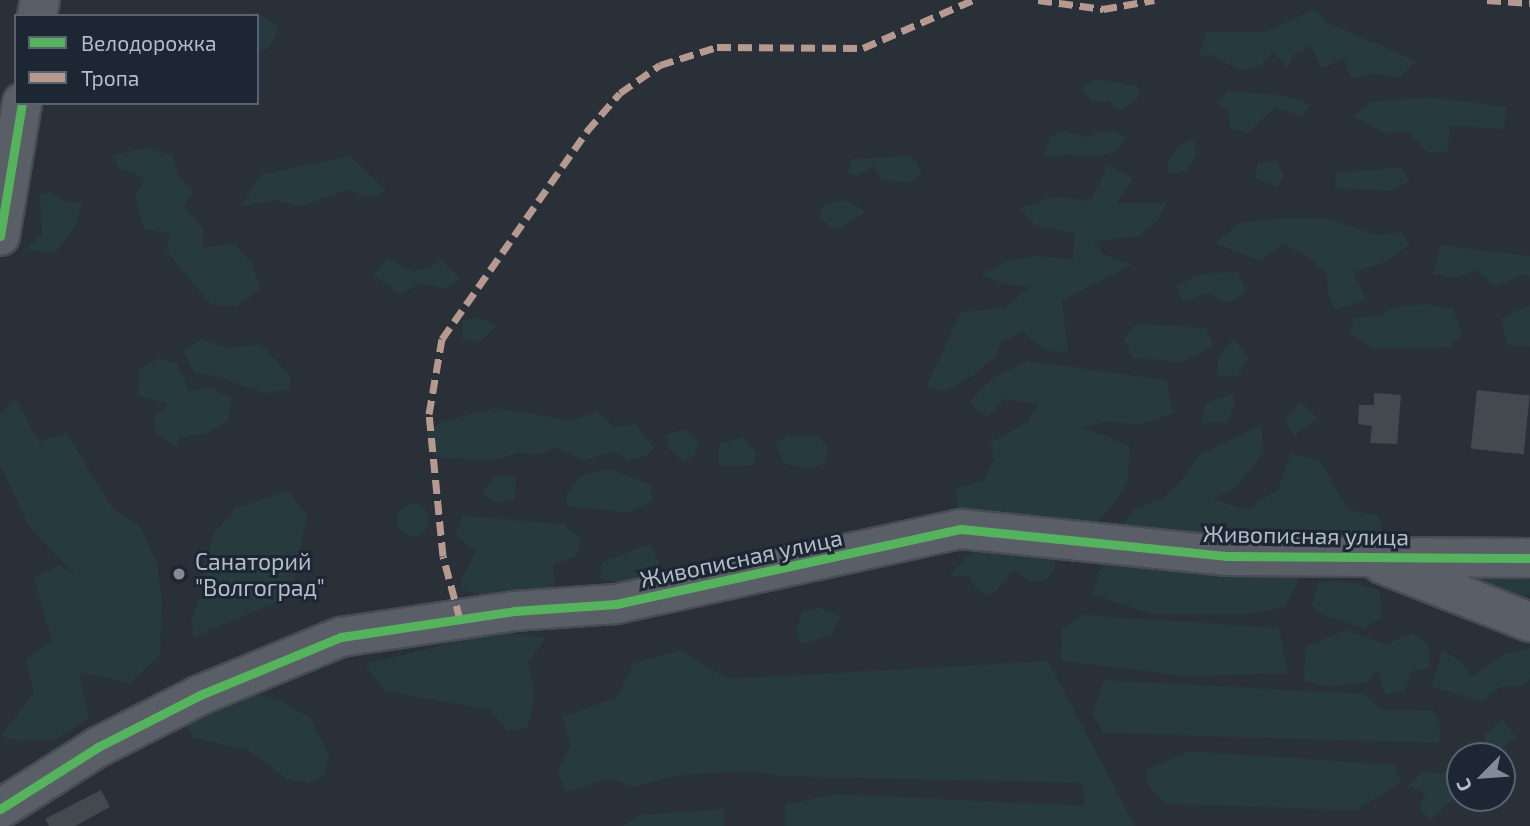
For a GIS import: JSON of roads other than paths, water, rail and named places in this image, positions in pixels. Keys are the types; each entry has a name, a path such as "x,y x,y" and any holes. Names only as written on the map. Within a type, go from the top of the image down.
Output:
{"street":[{"path":"0,236 22,105"},
{"name":"Живописная улица","path":"0,809 98,747 200,695 341,637 514,611 616,604 961,529 1226,556 1530,558"},
{"path":"1361,556 1530,622"}],"place":[{"name":"Санаторий \"Волгоград\"","path":"179,574"}]}
